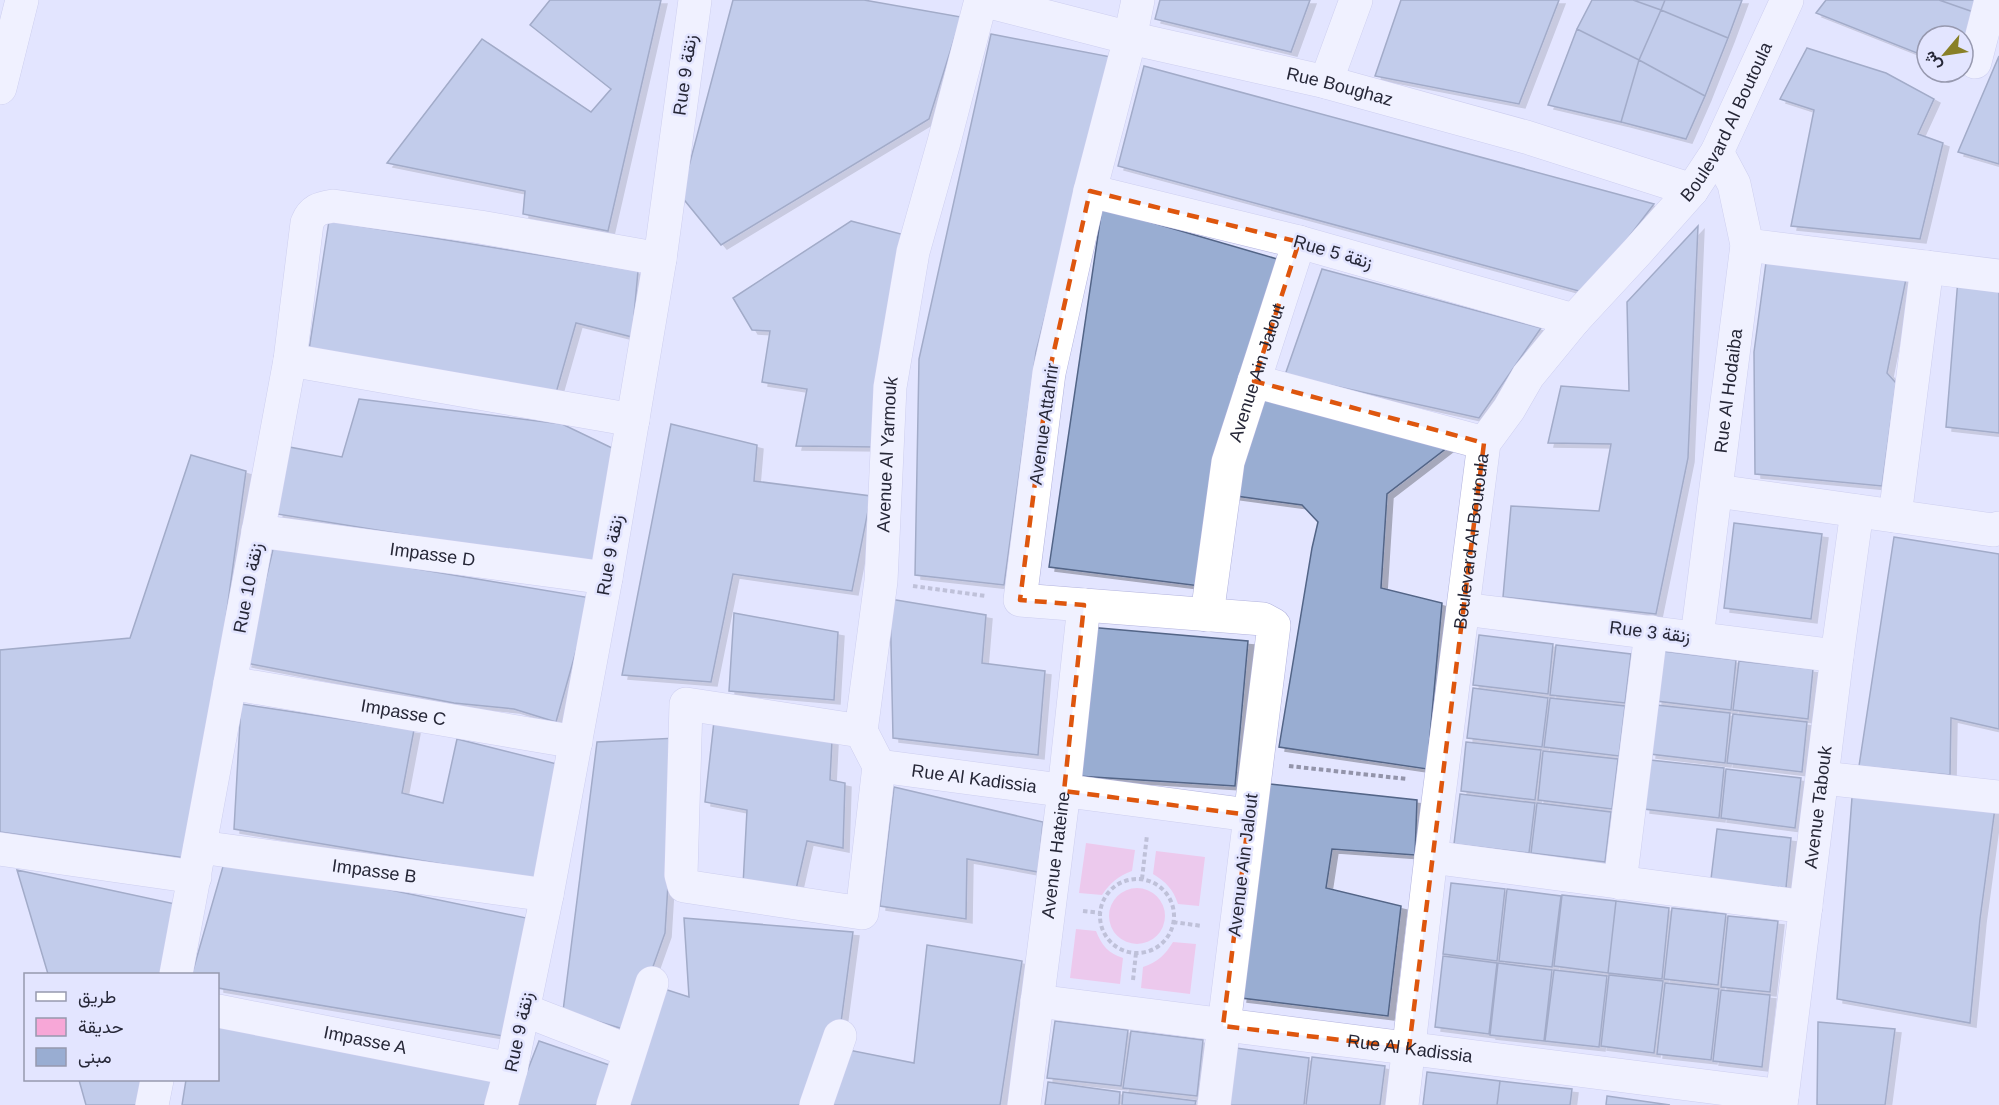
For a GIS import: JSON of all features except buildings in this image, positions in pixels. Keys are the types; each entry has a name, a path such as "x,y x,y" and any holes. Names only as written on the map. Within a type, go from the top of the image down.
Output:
{"street":[{"path":"0,87 22,0"},
{"name":"Rue 9 زنقة","path":"501,1105 512,1068 547,895 606,578 660,259 695,0"},
{"name":"Rue Boughaz","path":"982,0 1130,38 1326,82 1526,137 1692,190"},
{"name":"Avenue Al Yarmouk","path":"861,731 881,581 891,387 913,252 982,0"},
{"name":"Avenue Attahrir","path":"1020,600 1050,373 1090,191 1138,0"},
{"path":"1326,82 1356,0"},
{"name":"Boulevard Al Boutoula","path":"1402,1105 1484,443 1509,409 1528,376 1574,320 1692,190 1717,152 1787,0"},
{"path":"1975,62 1991,0"},
{"name":"Rue Al Hodaiba","path":"1697,637 1747,245 1734,184 1717,152"},
{"name":"Rue 5 زنقة","path":"1090,191 1299,242 1574,320"},
{"name":"Rue 10 زنقة","path":"176,973 290,360 307,223 315,210 333,206 480,227 660,259"},
{"name":"Avenue Ain Jalout","path":"1214,1105 1274,625 1263,619 1207,615 1228,462 1299,242"},
{"path":"1747,245 1999,276"},
{"path":"1895,516 1927,267"},
{"path":"290,360 633,420"},
{"path":"1254,381 1484,443"},
{"path":"1717,491 1993,530 1999,528"},
{"name":"Avenue Tabouk","path":"1782,1100 1857,511"},
{"name":"Impasse D","path":"258,531 606,578"},
{"path":"1020,600 1207,615"},
{"name":"Avenue Hateine","path":"1024,1105 1064,791 1084,605"},
{"name":"Rue 3 زنقة","path":"1463,609 1837,656"},
{"path":"1620,883 1651,632"},
{"name":"Impasse C","path":"230,683 576,742"},
{"path":"686,704 861,731 879,766 862,913 684,886 681,875 686,704"},
{"name":"Rue Al Kadissia","path":"879,766 1249,815"},
{"path":"1823,778 1999,797"},
{"name":"Impasse B","path":"0,849 197,862 547,895"},
{"path":"1431,857 1806,907"},
{"path":"613,1105 652,983"},
{"name":"Rue Al Kadissia","path":"1037,1001 1409,1048 1782,1100"},
{"path":"524,1010 629,1051"},
{"name":"Impasse A","path":"219,1011 512,1068"},
{"path":"816,1105 840,1036"},
{"path":"152,1105 157,1081"}],"path":[{"path":"881,581 1020,600"},
{"path":"1256,763 1441,783"},
{"path":"1142,879 1150,802"},
{"path":"1134,878 1142,879 1161,888 1169,898 1173,910 1173,922 1169,934 1161,943 1152,950 1136,954 1118,948 1108,940 1102,930 1100,918 1101,906 1106,895 1115,885 1134,878"}],"highlighted area":[{"path":"1090,191 1299,242 1254,381 1484,443 1409,1048 1223,1026 1249,815 1064,791 1084,605 1020,600 1049,373"}],"green space":[{"path":"1086,843 1135,850 1132,871 1115,880 1102,895 1079,893"},
{"path":"1156,851 1205,857 1199,906 1178,904 1169,886 1153,874"},
{"path":"1137,888 1148,890 1157,896 1163,905 1165,916 1163,927 1157,936 1148,942 1137,944 1126,942 1117,936 1111,927 1109,916 1111,905 1117,896 1126,890"},
{"path":"1076,929 1096,931 1106,948 1123,958 1120,984 1070,978"},
{"path":"1173,942 1196,944 1190,994 1141,988 1143,967 1161,957"}]}
